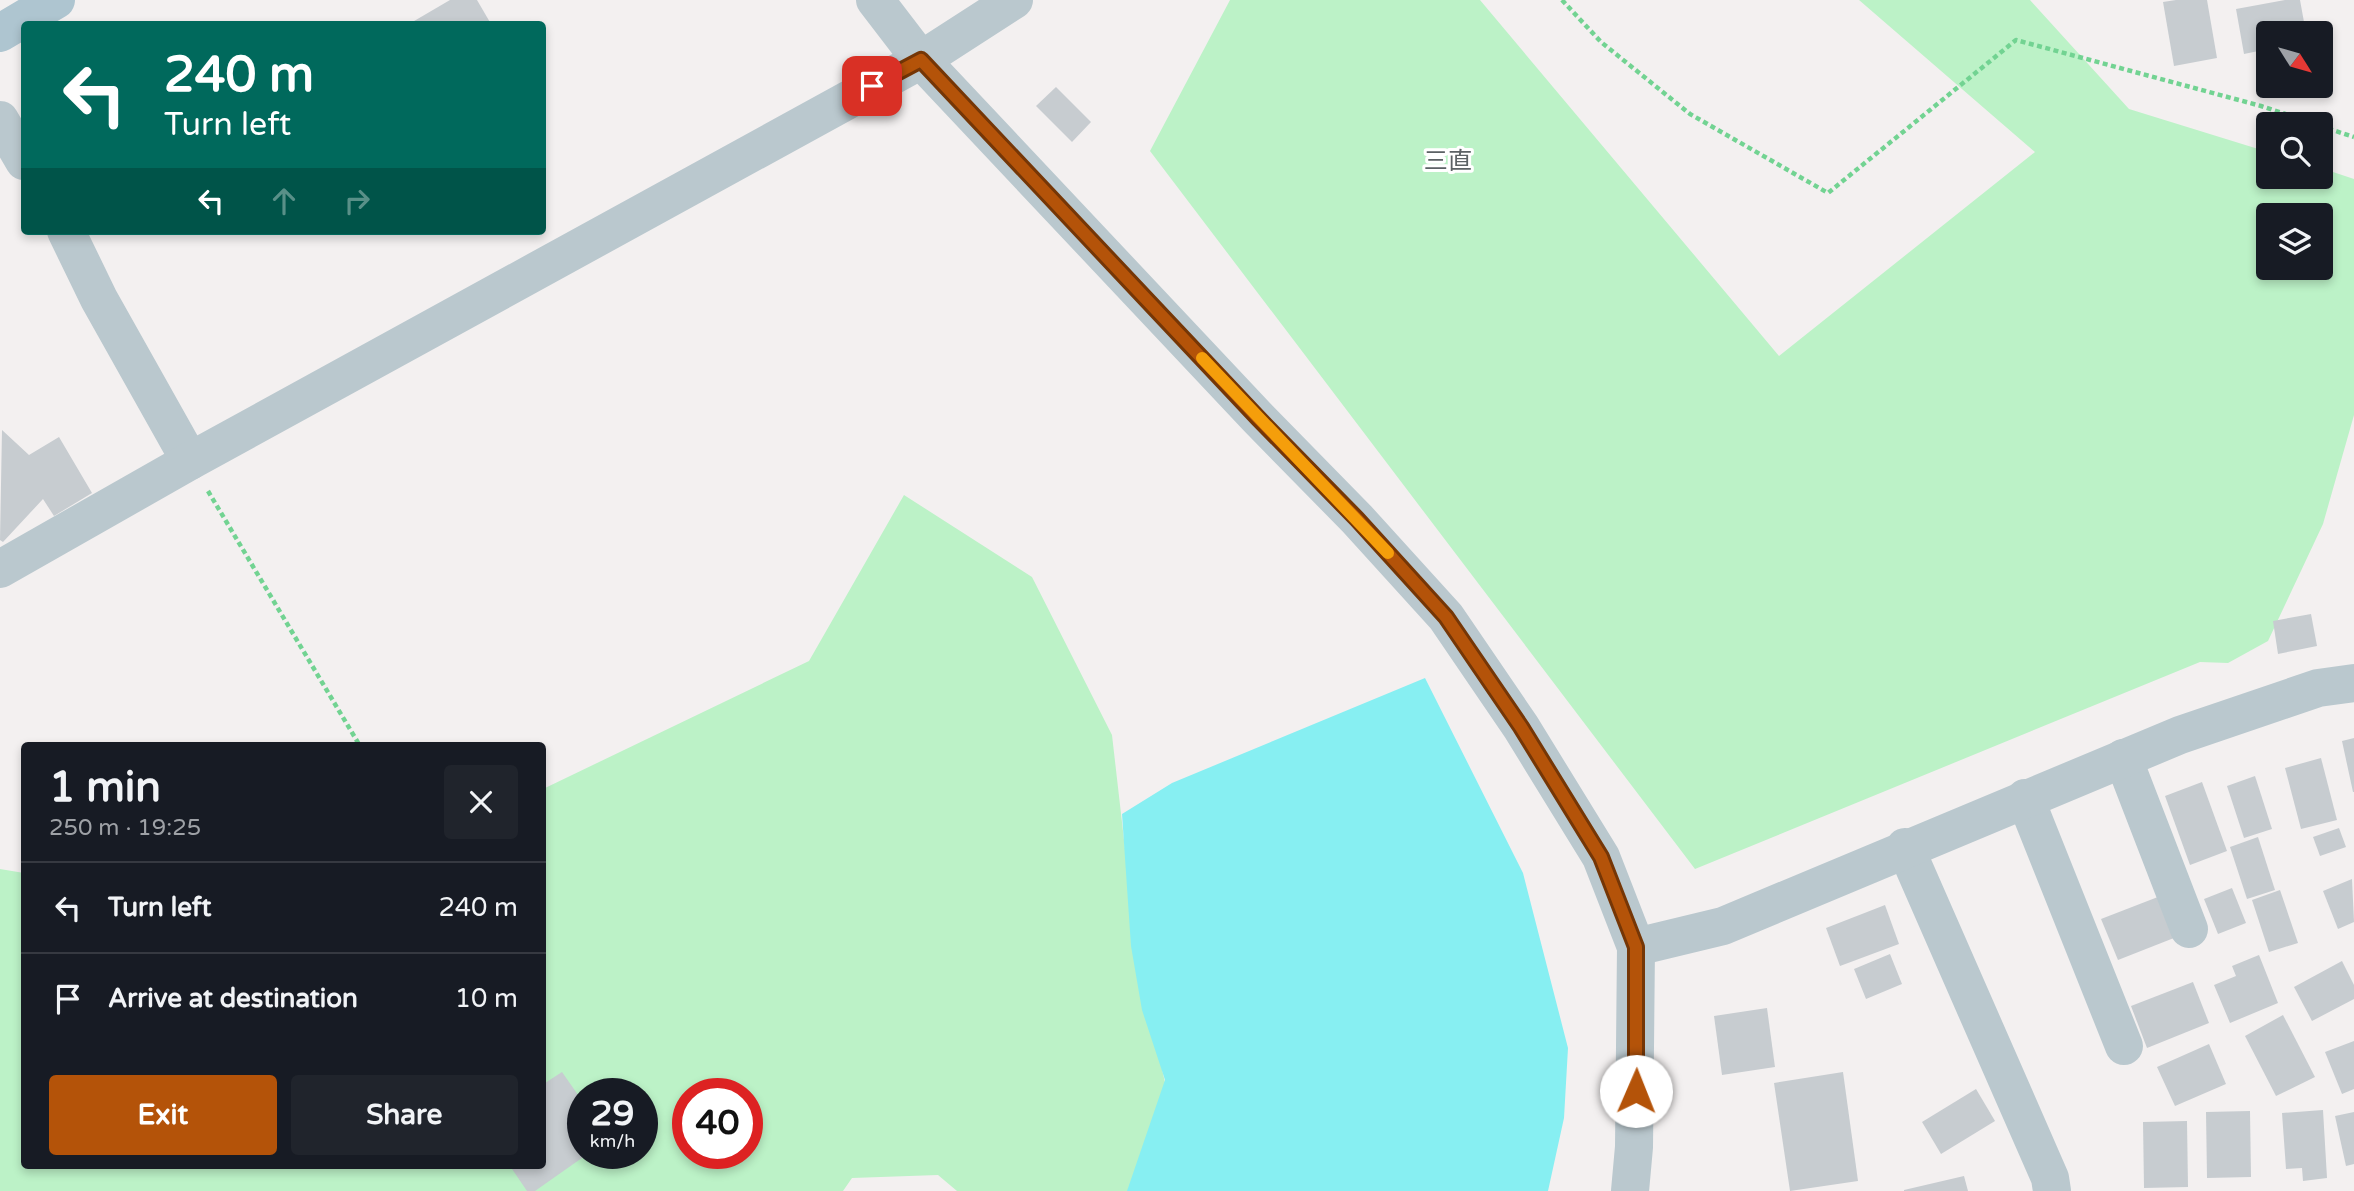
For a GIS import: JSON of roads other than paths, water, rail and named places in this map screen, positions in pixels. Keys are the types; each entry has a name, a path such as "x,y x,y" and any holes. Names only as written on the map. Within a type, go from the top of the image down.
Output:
{"main road":[{"path":"0,33 56,0"}],"street":[{"path":"875,0 921,60 1258,418 1357,519 1446,617 1521,727 1601,857 1636,947 1634,1147 1630,1191"},
{"path":"0,569 190,461 921,60 1014,0"},
{"path":"0,120 21,156"},
{"path":"68,235 99,299 190,461"},
{"path":"1636,947 1724,926 1905,847 2180,735 2318,688 2354,684"},
{"path":"2123,758 2189,929"},
{"path":"2025,798 2124,1046"},
{"path":"1905,847 2005,1070 2050,1178 2052,1191"}],"water":[{"path":"1425,678 1523,873 1568,1048 1564,1118 1548,1191 1127,1191 1165,1080 1142,1010 1131,946 1122,814 1172,783"}],"district":[{"name":"三直","path":"1448,161"}]}
